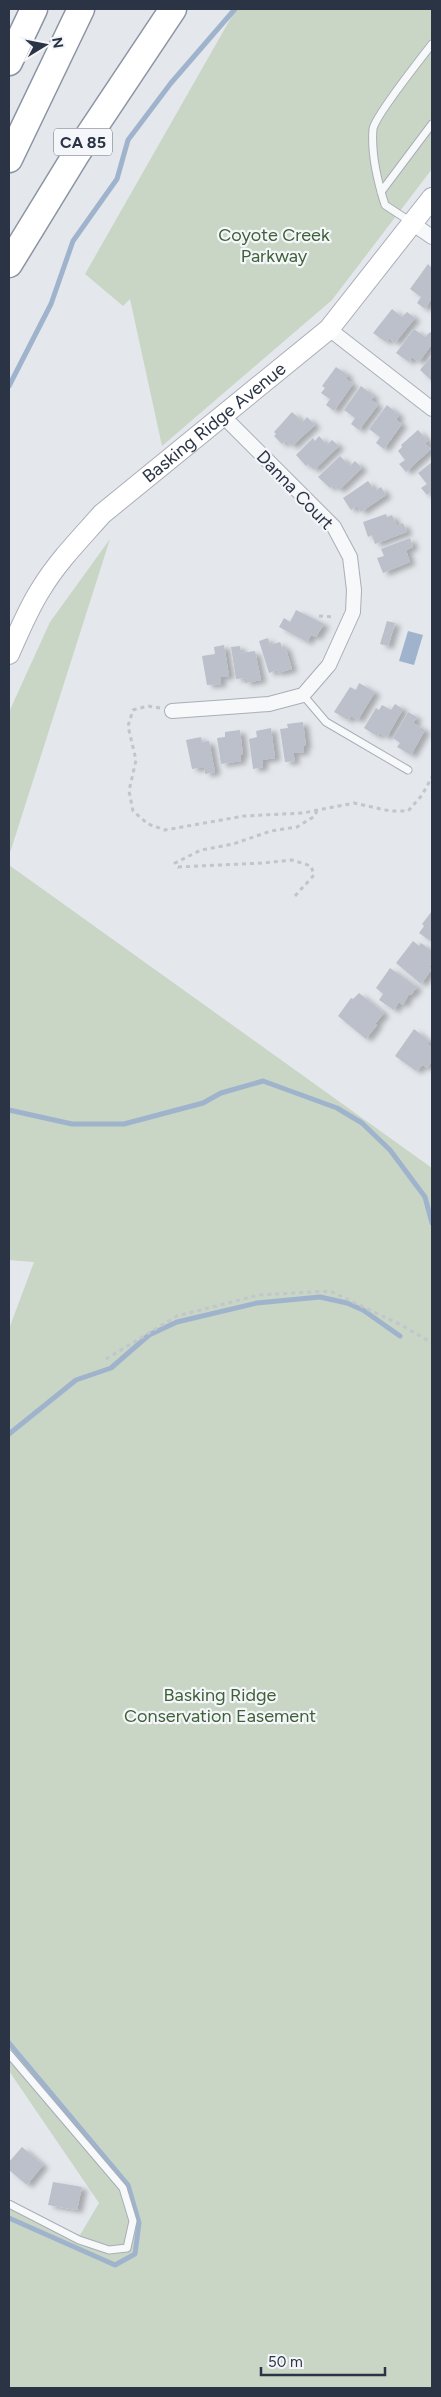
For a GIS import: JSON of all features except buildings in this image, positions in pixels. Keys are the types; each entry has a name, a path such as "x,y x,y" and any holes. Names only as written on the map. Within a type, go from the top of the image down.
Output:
{"highway":[{"path":"9,20 14,9"},
{"path":"9,62 34,9"},
{"path":"9,159 81,9"},
{"name":"CA 85","path":"9,264 76,153 168,16"}],"street":[{"name":"Basking Ridge Avenue","path":"9,654 42,588 71,548 102,514 328,329 432,198"},
{"path":"413,224 432,237"},
{"path":"328,329 432,409"},
{"name":"Danna Court","path":"223,416 334,528 350,557 354,590 353,612 330,665 303,695"},
{"path":"172,711 269,704 303,695"}],"lane":[{"path":"413,224 384,205 377,179 373,128 394,95 432,44"},
{"path":"381,192 432,124"},
{"path":"303,695 326,722 408,770"},
{"path":"9,2054 123,2188 134,2221 132,2236 127,2248 109,2250 79,2240 9,2204"}],"path":[{"path":"319,616 335,617"},
{"path":"172,711 148,706 133,710 128,726 136,760 130,791 133,811 148,824 165,830 244,816 317,810 354,803 390,812 408,811 422,795 432,778"},
{"path":"295,896 314,875 311,866 292,860 178,867 174,863 201,850 232,844 271,831 297,827 315,816 317,810"},
{"path":"106,1360 177,1316 260,1295 330,1291 403,1326 432,1343"}],"green space":[{"name":"Coyote Creek Parkway","path":"236,9 432,9 432,169 332,300 162,446 130,299 123,306 85,274"},
{"path":"110,539 9,856 9,712 50,622"},
{"name":"Basking Ridge Conservation Easement","path":"9,865 432,1168 432,2388 9,2388 9,2207 80,2235 99,2203 9,2071 9,1329 34,1262 9,1260"}],"water":[{"path":"408,631 423,635 414,665 399,661"}],"waterway":[{"path":"9,386 51,304 73,241 117,179 128,140 171,83 235,9"},
{"path":"9,1110 72,1124 124,1124 203,1103 221,1093 263,1081 337,1108 362,1123 390,1150 425,1197 432,1223"},
{"path":"9,1434 76,1380 111,1368 149,1335 177,1322 257,1303 320,1297 347,1303 363,1310 400,1336"},
{"path":"9,2043 128,2185 139,2223 135,2254 115,2265 9,2218"}]}
